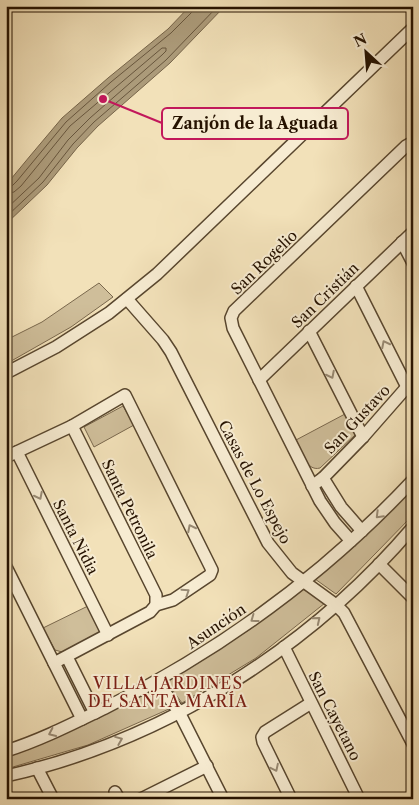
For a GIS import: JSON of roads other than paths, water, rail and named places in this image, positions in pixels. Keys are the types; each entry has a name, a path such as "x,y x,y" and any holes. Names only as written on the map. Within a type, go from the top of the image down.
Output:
{"street":[{"path":"6,373 56,347 109,313 157,274 413,28"},
{"name":"San Rogelio","path":"351,541 324,509 231,325 232,314 399,153 413,142"},
{"name":"San Cristián","path":"259,380 413,232"},
{"path":"402,242 413,263"},
{"path":"356,286 410,384"},
{"name":"Casas de Lo Espejo","path":"127,299 159,335 171,352 265,538 286,567 303,582 336,604 346,616 413,744"},
{"path":"309,332 363,438"},
{"name":"San Gustavo","path":"323,478 363,438 410,384"},
{"name":"Santa Nidia","path":"108,635 11,455 72,426 125,395 212,572 173,600 156,605"},
{"name":"Santa Petronila","path":"72,426 156,595 156,605"},
{"path":"312,486 323,478 341,508 362,531"},
{"name":"Asunción","path":"6,751 29,744 157,681 238,631 303,582 351,541 413,480"},
{"path":"6,776 37,768 118,740 179,712 229,684 284,647 336,604 379,564 413,527"},
{"path":"379,564 412,597"},
{"path":"6,567 82,719"},
{"path":"54,663 150,612 156,605"},
{"name":"San Cayetano","path":"284,647 359,799"},
{"path":"67,656 95,713"},
{"path":"157,681 179,712 224,799"},
{"path":"291,799 262,742 262,736 265,732 311,702"},
{"path":"141,799 207,766"},
{"path":"37,768 53,799"}],"water":[{"path":"190,6 225,6 170,63 98,126 77,148 47,185 6,224 6,185 62,118 168,29"}],"place":[{"name":"Zanjón de la Aguada","path":"103,99"}],"district":[{"name":"VILLA JARDINES DE SANTA MARÍA","path":"168,692"}]}
